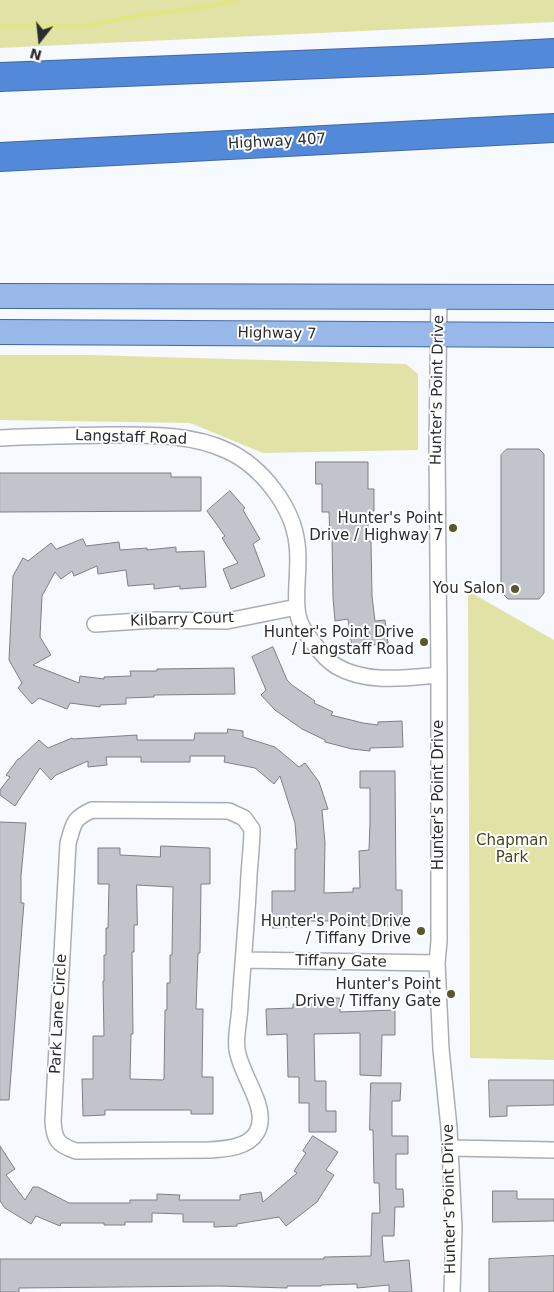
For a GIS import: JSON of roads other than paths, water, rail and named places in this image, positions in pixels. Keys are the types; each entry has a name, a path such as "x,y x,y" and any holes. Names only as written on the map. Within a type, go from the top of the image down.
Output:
{"highway":[{"path":"0,77 554,53"},
{"name":"Highway 407","path":"0,157 554,128"}],"main road":[{"path":"0,296 554,297"},
{"name":"Highway 7","path":"0,332 554,335"}],"street":[{"name":"Hunter's Point Drive","path":"439,297 437,449 440,675 439,941 437,963 441,1049 446,1080 454,1228 452,1292"},
{"name":"Langstaff Road","path":"0,438 146,435 188,438 210,443 230,451 262,475 278,494 291,519 297,544 297,607 299,622 320,652 335,666 353,674 373,678 440,675"},
{"name":"Kilbarry Court","path":"95,624 155,620 227,621 297,607"},
{"name":"Park Lane Circle","path":"92,810 230,811 244,818 252,830 252,836 244,960 240,1022 236,1039 237,1051 246,1077 260,1107 260,1122 257,1132 250,1139 228,1149 76,1151 63,1147 54,1133 53,1121 68,843 74,824 79,816 92,810"},
{"name":"Tiffany Gate","path":"244,960 437,963"},
{"path":"450,1148 554,1150"}],"waterway":[{"path":"0,26 86,26 237,0"}],"place":[{"name":"Hunter's Point Drive / Highway 7","path":"453,528"},
{"name":"You Salon","path":"515,589"},
{"name":"Hunter's Point Drive / Langstaff Road","path":"424,642"},
{"name":"Hunter's Point Drive / Tiffany Drive","path":"421,931"},
{"name":"Hunter's Point Drive / Tiffany Gate","path":"451,994"}],"park label":[{"name":"Chapman Park","path":"512,850"}]}
